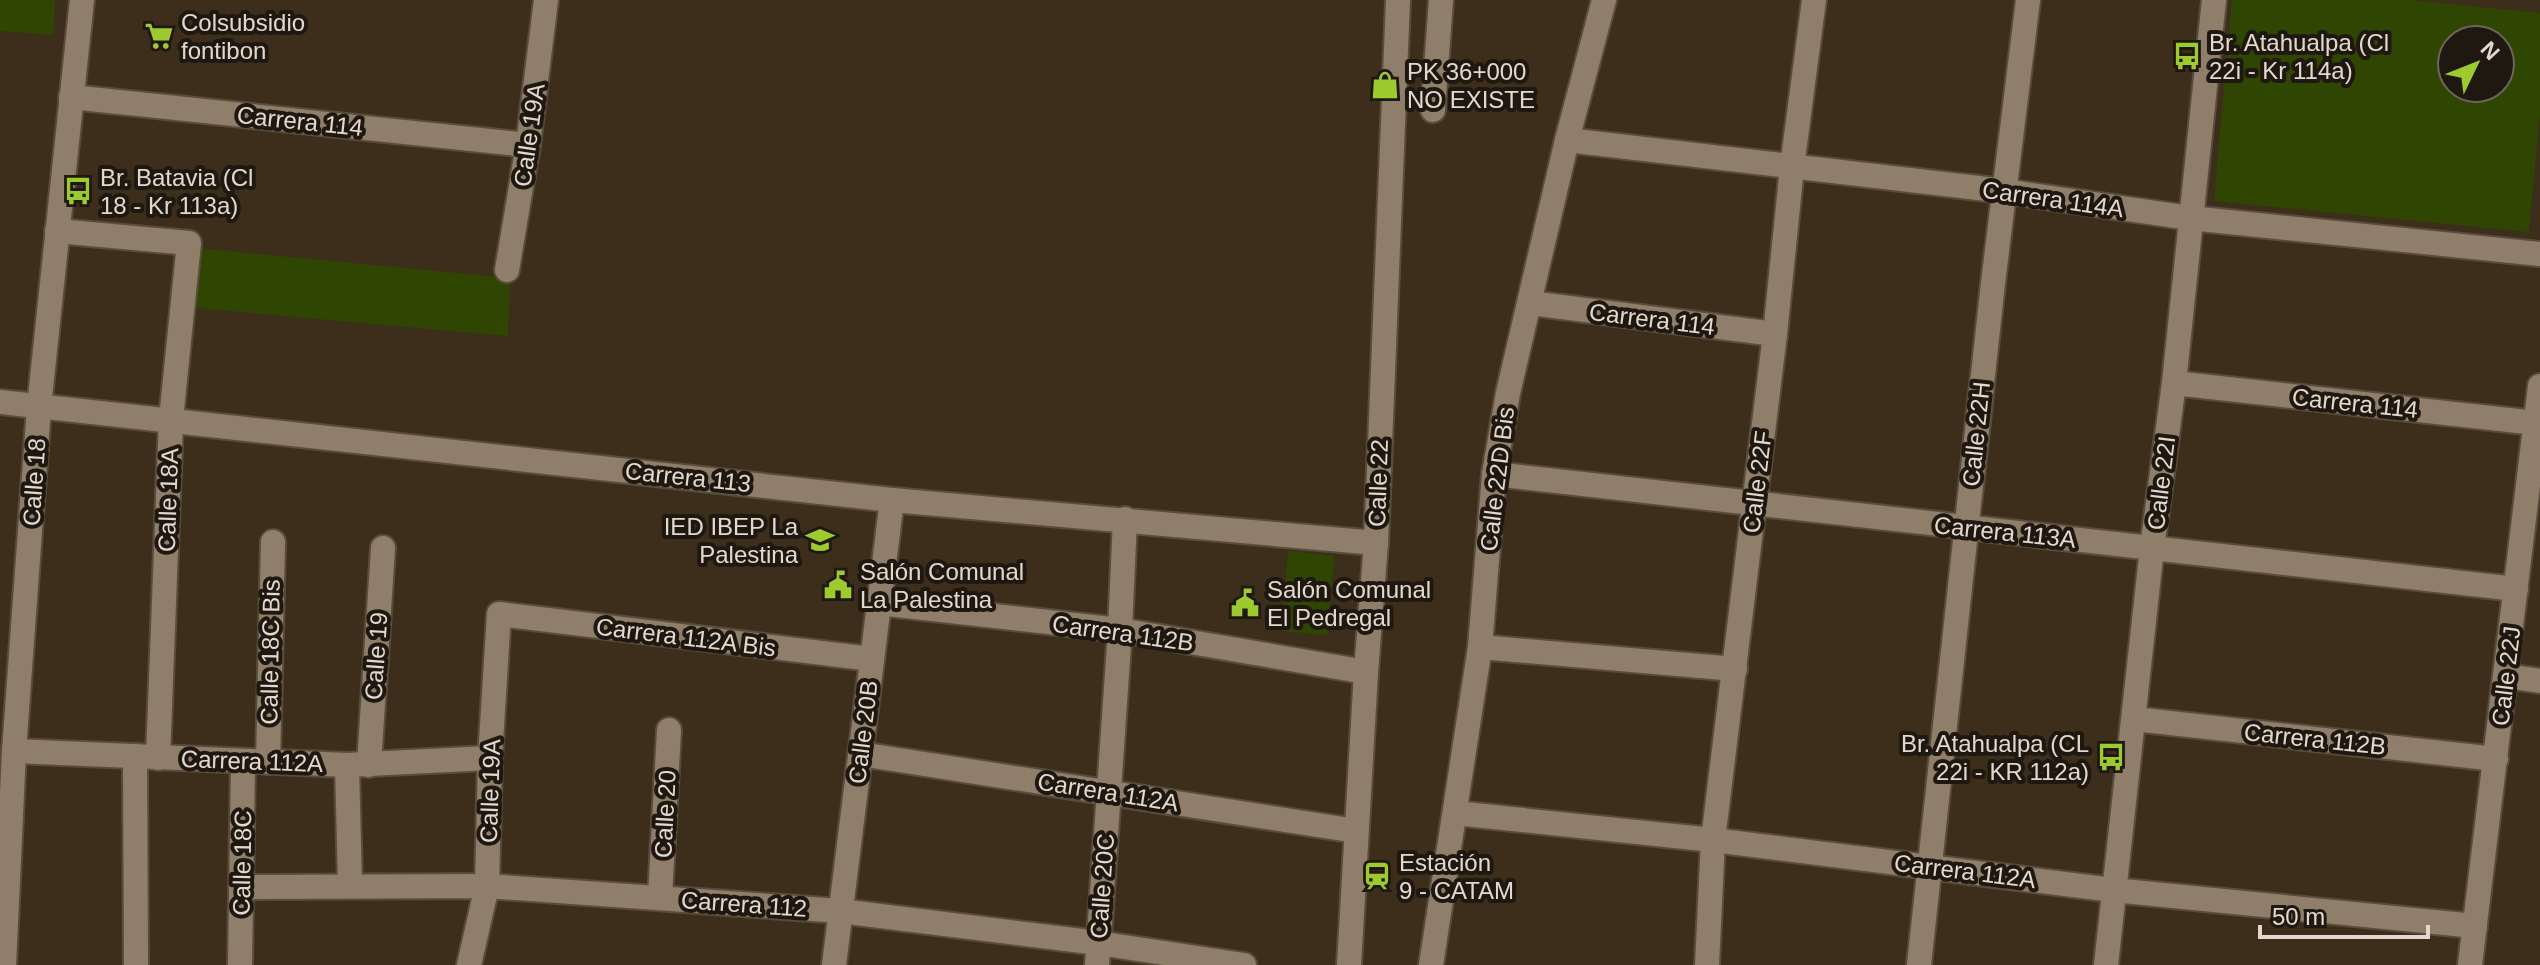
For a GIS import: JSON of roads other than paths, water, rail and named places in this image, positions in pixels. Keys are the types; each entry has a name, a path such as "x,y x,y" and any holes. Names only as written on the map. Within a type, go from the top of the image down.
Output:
{"street":[{"name":"Calle 18","path":"4,965 4,872 14,751 11,650 82,0"},
{"name":"Calle 19A","path":"507,270 528,145 546,0"},
{"name":"Calle 22","path":"1349,965 1376,543 1398,0"},
{"path":"1433,110 1441,0"},
{"name":"Calle 22D Bis","path":"1431,965 1480,647 1494,474 1508,393 1567,140 1604,0"},
{"name":"Calle 22F","path":"1707,965 1713,840 1812,0"},
{"name":"Calle 22H","path":"1919,965 1965,528 2028,0"},
{"name":"Calle 22I","path":"2106,965 2152,548 2174,383 2214,0"},
{"name":"Carrera 114","path":"71,97 528,145"},
{"name":"Carrera 114A","path":"1567,140 2004,191 2190,218 2540,254"},
{"name":"Calle 18A","path":"57,231 189,243 171,419 146,757 136,965"},
{"name":"Carrera 114","path":"1530,303 1775,334"},
{"name":"Carrera 114","path":"2174,383 2536,423"},
{"name":"Calle 22J","path":"2470,965 2540,386"},
{"name":"Carrera 113","path":"0,402 892,500 1376,543"},
{"name":"Carrera 113A","path":"1494,474 2516,589"},
{"name":"Calle 20B","path":"834,965 892,500"},
{"name":"Calle 20C","path":"1097,954 1125,519"},
{"name":"Calle 18C Bis","path":"256,762 273,542"},
{"name":"Calle 19","path":"350,885 358,765 383,548"},
{"name":"Carrera 112B","path":"879,603 1120,630 1366,672"},
{"name":"Calle 19A","path":"469,965 487,886 490,758 499,614"},
{"name":"Carrera 112A Bis","path":"499,614 872,659"},
{"path":"1480,647 1735,669"},
{"path":"2506,676 2540,681"},
{"name":"Carrera 112B","path":"2134,719 2496,759"},
{"name":"Calle 20","path":"660,897 669,730"},
{"name":"Carrera 112A","path":"14,751 358,765 490,758"},
{"name":"Carrera 112A","path":"860,754 1356,831"},
{"name":"Calle 18C","path":"240,965 241,887 256,762"},
{"name":"Carrera 112A","path":"1455,813 1713,840 2113,890 2475,926"},
{"name":"Carrera 112","path":"241,887 487,886 660,897 840,911 1097,954 1244,965"}],"place":[{"name":"Colsubsidio fontibon","path":"159,36"},
{"name":"Br. Atahualpa (Cl 22i - Kr 114a)","path":"2187,56"},
{"name":"PK 36+000 NO EXISTE","path":"1385,85"},
{"name":"Br. Batavia (Cl 18 - Kr 113a)","path":"78,191"},
{"name":"IED IBEP La Palestina","path":"820,540"},
{"name":"Salón Comunal La Palestina","path":"838,585"},
{"name":"Salón Comunal El Pedregal","path":"1245,603"},
{"name":"Br. Atahualpa (CL 22i - KR 112a)","path":"2111,757"},
{"name":"Estación 9 - CATAM","path":"1377,876"}]}
